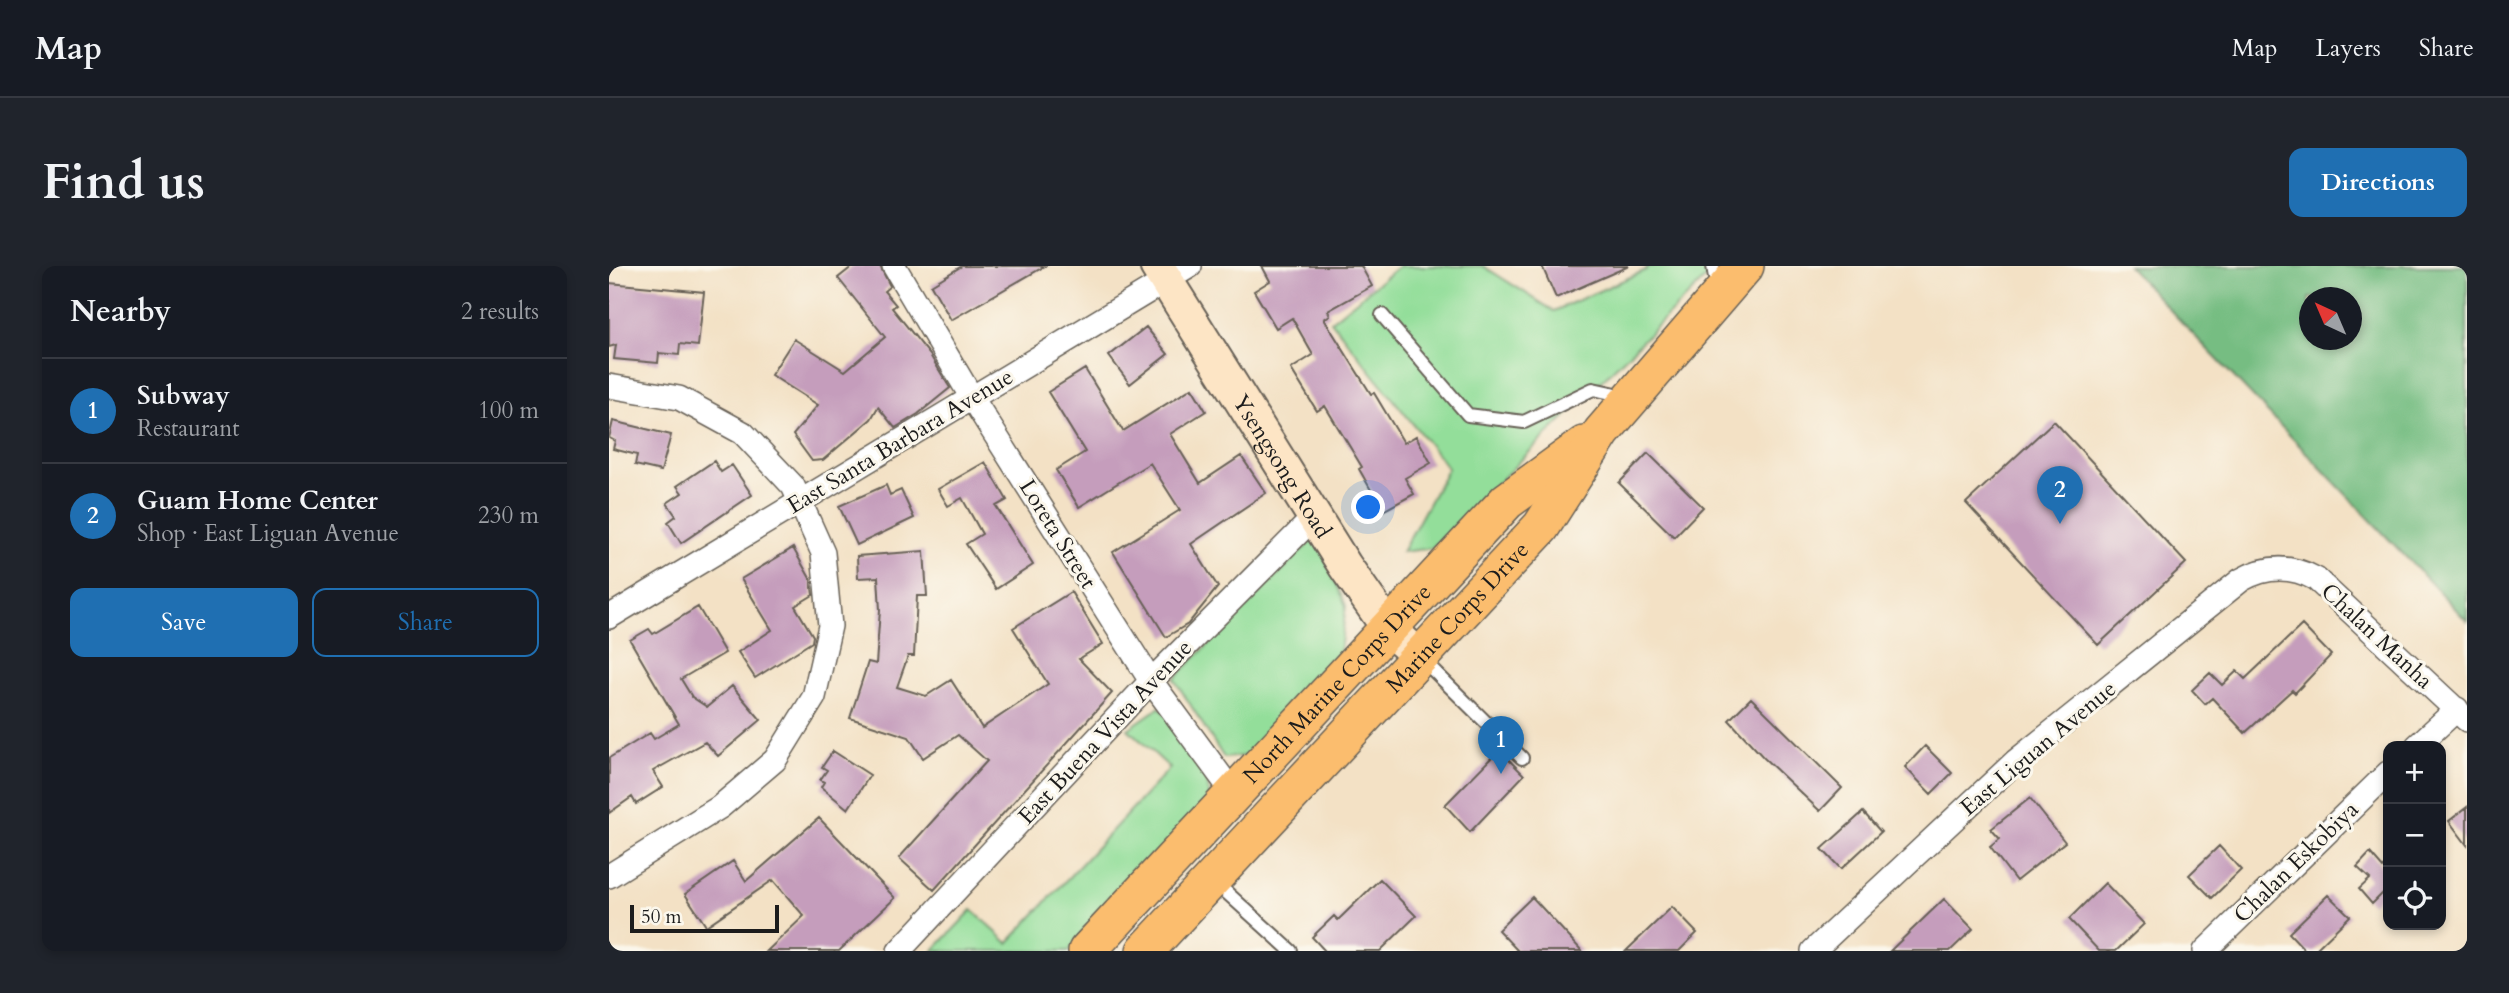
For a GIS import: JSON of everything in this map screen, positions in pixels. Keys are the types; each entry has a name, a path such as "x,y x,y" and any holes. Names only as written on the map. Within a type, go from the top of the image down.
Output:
{"main road":[{"name":"Marine Corps Drive","path":"1145,951 1541,527 1602,432 1632,397 1716,282 1745,266"},
{"name":"Ysengsong Road","path":"1171,271 1345,566 1389,629 1420,657"},
{"name":"North Marine Corps Drive","path":"1087,951 1507,501 1602,432"}],"street":[{"name":"Loreta Street","path":"894,266 972,398 1151,681 1234,794"},
{"name":"East Santa Barbara Avenue","path":"609,617 972,398 1171,271"},
{"path":"609,386 679,398 743,433 793,486 823,553 830,626 814,697 775,760 720,807 609,876"},
{"name":"East Buena Vista Avenue","path":"899,951 1151,681 1314,517"},
{"name":"Chalan Manha","path":"2279,568 2298,571 2316,579 2462,714"},
{"name":"East Liguan Avenue","path":"1813,951 2016,761 2241,580 2260,571 2279,568"},
{"path":"2424,741 2462,714"},
{"name":"Chalan Eskobiya","path":"2205,951 2383,779"}],"lane":[{"path":"1382,315 1468,415 1524,422 1593,389 1632,397"},
{"path":"1420,657 1522,758"},
{"path":"1212,879 1291,951"}],"green space":[{"path":"1399,266 1483,266 1554,311 1646,270 1647,266 1718,266 1432,548 1402,552 1448,468 1331,321"},
{"path":"2128,266 2467,266 2467,621"},
{"path":"1316,536 1346,606 1339,659 1246,756 1224,758 1174,679"},
{"path":"1160,707 1205,769 1210,800 1069,951 933,951 972,910 1008,943 1170,768 1128,729"}],"building":[{"path":"853,266 880,266 890,286 884,291 896,305 892,308 930,355 950,388 918,414 895,428 878,407 871,419 823,460 812,461 793,435 818,405 771,375 794,339 845,371 885,337 838,278"},
{"path":"962,266 1045,266 951,320 931,285"},
{"path":"1262,266 1361,266 1372,286 1328,311 1330,315 1324,319 1404,443 1416,436 1431,463 1405,478 1414,494 1383,511 1359,469 1362,467 1325,406 1317,411 1291,369 1313,355 1292,318 1276,328 1254,291 1270,281"},
{"path":"1542,266 1629,266 1556,298"},
{"path":"609,283 704,292 698,346 680,344 679,355 659,353 658,363 614,359 616,345 609,347"},
{"path":"1146,327 1168,354 1130,384 1109,356"},
{"path":"1085,369 1123,431 1192,388 1206,411 1170,434 1200,483 1241,456 1266,493 1191,544 1218,587 1188,624 1166,637 1113,552 1180,510 1150,463 1079,507 1056,470 1085,452 1048,392"},
{"path":"613,421 671,435 661,471 635,465 637,455 613,449 615,441 609,438"},
{"path":"2054,421 2186,563 2098,645 1966,503"},
{"path":"1648,453 1703,507 1674,537 1619,483"},
{"path":"714,461 721,472 732,465 752,495 681,543 668,522 676,516 667,503 682,493 677,486"},
{"path":"985,462 1007,500 996,506 1033,565 996,589 966,544 982,534 962,498 948,506 938,489"},
{"path":"886,485 890,495 901,490 914,518 857,545 839,506"},
{"path":"793,548 811,580 813,595 795,606 813,636 812,642 755,678 738,652 772,630 741,579"},
{"path":"924,551 927,596 917,596 914,656 908,656 897,687 926,696 951,680 982,728 1048,684 1013,628 1071,592 1103,644 1079,659 1112,693 934,890 899,858 987,761 958,735 923,758 909,737 850,718 868,662 876,664 880,610 878,577 858,578 857,556"},
{"path":"698,607 725,653 681,679 692,697 707,707 732,686 761,720 718,756 705,742 653,771 663,787 636,804 632,797 609,813 609,758 650,733 654,739 679,724 630,640 649,629 653,634"},
{"path":"2302,625 2331,655 2295,693 2292,690 2245,733 2212,698 2205,704 2192,690 2210,673 2222,685 2237,671 2245,679"},
{"path":"1751,698 1842,788 1820,811 1764,758 1729,720"},
{"path":"1925,746 1952,773 1931,794 1905,767"},
{"path":"1499,750 1524,775 1470,832 1445,805"},
{"path":"833,751 870,775 848,809 821,787 824,782 820,780 827,770 822,767"},
{"path":"2030,798 2065,842 2016,881 1990,847 2000,839 1991,829"},
{"path":"2467,807 2467,845 2449,821"},
{"path":"1863,812 1881,832 1841,869 1822,849"},
{"path":"819,818 895,898 839,951 767,951 804,916 773,880 706,926 685,894 733,861 746,881"},
{"path":"2219,846 2241,870 2212,898 2189,875"},
{"path":"2370,853 2383,868 2383,893 2372,904 2359,889 2370,879 2357,867"},
{"path":"1380,879 1416,916 1380,951 1325,951 1312,937 1334,916 1338,920"},
{"path":"2105,883 2144,924 2116,951 2099,951 2069,919"},
{"path":"2328,895 2350,916 2314,951 2306,951 2289,933"},
{"path":"1532,897 1582,951 1518,951 1498,930"},
{"path":"1944,899 1973,929 1950,951 1890,951"},
{"path":"1672,907 1697,933 1679,951 1626,951"}],"place":[{"name":"Guam Home Center","path":"2060,524"},
{"name":"Subway","path":"1501,774"}]}
